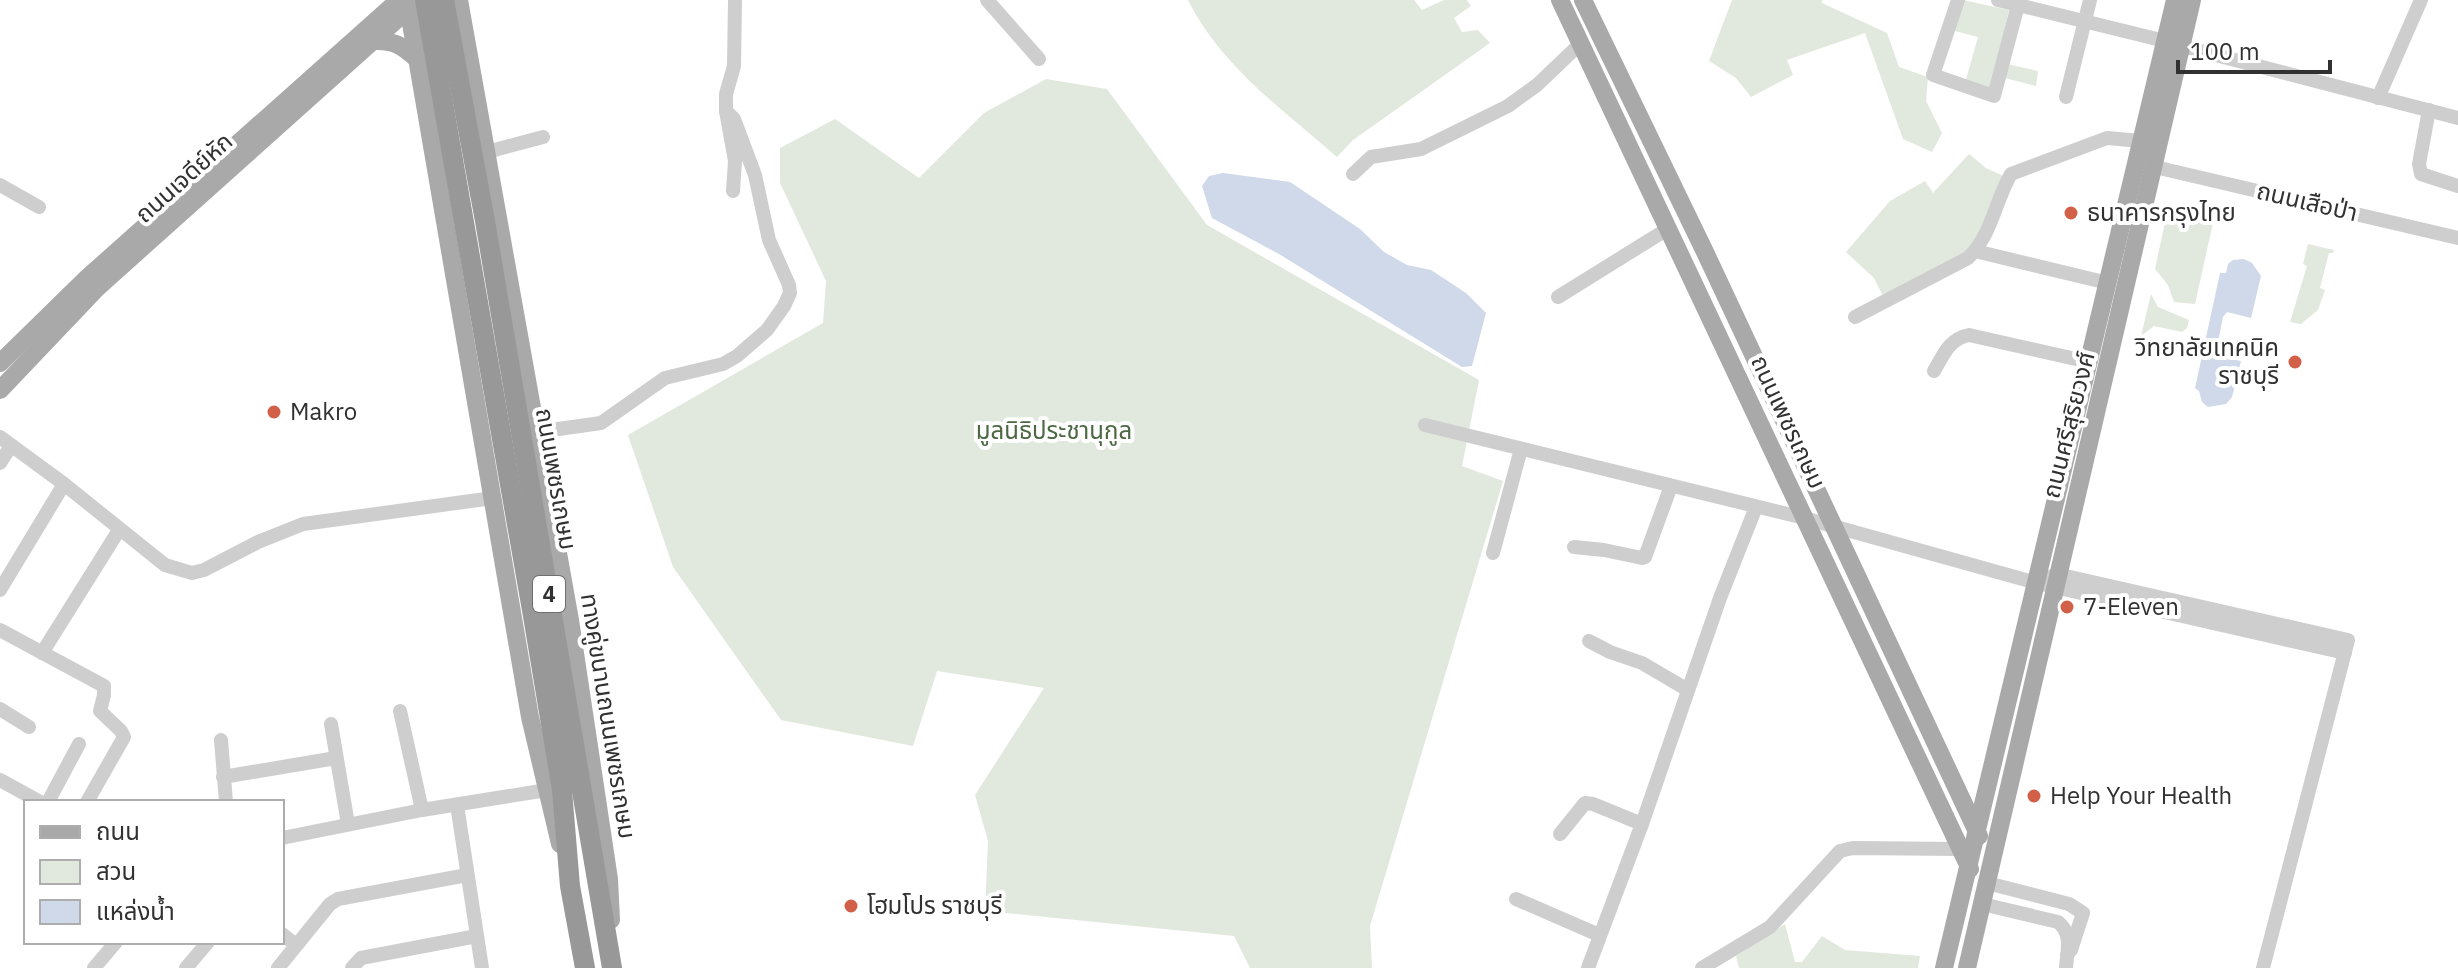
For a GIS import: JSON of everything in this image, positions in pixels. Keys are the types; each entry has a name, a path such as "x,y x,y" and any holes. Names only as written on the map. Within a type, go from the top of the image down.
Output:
{"highway":[{"name":"ถนนเพชรเกษม","path":"444,0 562,790 570,886 585,968"},
{"name":"ถนนเพชรเกษม","path":"411,2 475,222 612,968"}],"main road":[{"name":"ทางคู่ขนานถนนเพชรเกษม","path":"459,0 570,620 609,879 612,968"},
{"path":"463,21 468,0"},
{"name":"ถนนเพชรเกษม","path":"1560,0 1964,857 1977,880 1987,883"},
{"name":"ถนนเพชรเกษม","path":"1583,0 1992,861"},
{"name":"ถนนศรีสุริยวงศ์","path":"1987,883 2050,581 2173,44 2175,0"},
{"name":"ถนนศรีสุริยวงศ์","path":"1964,857 1977,832 2050,581 2089,362 2108,283 2146,165 2141,141 2173,44 2192,0"},
{"name":"ถนนเจดีย์หัก","path":"3,355 385,8 411,2"},
{"name":"ถนนเจดีย์หัก","path":"0,390 97,288 373,41 411,2"},
{"name":"4","path":"411,2 444,228 530,717 570,886"},
{"path":"373,41 387,40 399,44 417,59"},
{"path":"1944,968 1964,857"},
{"path":"1967,968 1987,883"}],"street":[{"path":"733,191 735,161 726,94 734,66 735,0"},
{"path":"987,0 1039,59"},
{"path":"1958,0 1933,75 1994,96 2018,5"},
{"path":"1998,0 2458,118"},
{"path":"2066,97 2090,0"},
{"path":"2378,98 2421,0"},
{"path":"1353,174 1371,157 1421,149 1508,106 1537,85 1580,44"},
{"path":"2429,110 2419,164 2421,174 2458,186"},
{"path":"537,432 601,423 665,378 723,364 767,330 784,306 790,293 789,285 769,240 750,161 734,119 726,111"},
{"path":"487,152 543,137"},
{"path":"1855,317 1968,258 1993,220 2011,174 2107,138 2141,141"},
{"name":"ถนนเสือป่า","path":"2146,165 2458,238"},
{"path":"0,185 39,207"},
{"path":"1558,297 1669,228"},
{"path":"1975,251 2108,283"},
{"path":"1934,371 1951,343 1969,335 2089,362"},
{"path":"1425,425 2050,581 2347,647 2263,968"},
{"path":"0,463 6,441 165,565 192,573 303,524 493,498"},
{"path":"1493,553 1521,449"},
{"path":"0,590 64,484"},
{"path":"1574,547 1645,557 1671,486"},
{"path":"1588,968 1756,507"},
{"path":"42,653 119,530"},
{"path":"0,630 104,686 100,711 124,737 88,800"},
{"path":"1589,641 1642,663 1688,690"},
{"path":"0,709 29,727"},
{"path":"400,711 422,810"},
{"path":"331,724 348,824"},
{"path":"221,740 226,800"},
{"path":"49,800 79,744"},
{"path":"223,777 336,758"},
{"path":"0,780 36,800"},
{"path":"288,837 422,810 547,790"},
{"path":"1560,834 1585,803 1642,824"},
{"path":"457,805 482,968"},
{"path":"1702,968 1770,927 1840,851 1853,848 1964,857"},
{"path":"278,968 330,904 338,899 467,875"},
{"path":"1987,883 2069,904 2083,913 2066,962"},
{"path":"1516,899 1599,935"},
{"path":"1982,904 2058,922 2068,935 2066,962"},
{"path":"284,936 296,945"},
{"path":"352,968 361,958 477,936"},
{"path":"94,968 114,944"},
{"path":"186,968 206,944"}],"green space":[{"path":"1188,0 1414,0 1422,10 1444,0 1467,0 1471,6 1454,18 1462,32 1478,30 1490,43 1353,140 1337,157 1235,66 1202,24"},
{"path":"1732,0 1822,0 1822,3 1887,33 1899,67 1928,77 1926,101 1942,133 1932,152 1903,139 1865,33 1787,60 1793,75 1751,97 1736,78 1709,61"},
{"path":"1963,0 2009,10 1991,91 1965,83 1978,37 1955,31"},
{"path":"2007,64 2038,71 2036,86 2005,78"},
{"name":"มูลนิธิประชานุกูล","path":"1046,79 1107,89 1207,225 1479,380 1462,466 1503,481 1370,926 1372,968 1250,968 1234,936 985,911 988,841 975,795 1044,688 937,671 913,746 781,720 673,567 628,435 823,323 826,281 780,183 780,148 835,119 919,178 984,113"},
{"path":"1969,154 1986,168 2008,178 1975,251 1885,300 1874,278 1846,252 1890,201 1925,181 1933,193"},
{"path":"2167,213 2213,223 2195,304 2174,302 2168,285 2155,269"},
{"path":"2308,244 2334,250 2329,253 2320,288 2325,290 2318,310 2301,324 2290,322 2307,266 2303,264"},
{"path":"2151,294 2158,307 2189,320 2187,328 2182,332 2154,326 2141,336"},
{"path":"1785,924 1795,962 1802,962 1822,936 1845,950 1920,956 1918,968 1739,968 1736,956"}],"water":[{"path":"1223,173 1290,182 1360,229 1384,252 1407,265 1431,270 1466,293 1486,313 1472,366 1462,367 1279,254 1212,218 1202,186 1209,176"},
{"path":"2244,259 2252,263 2261,276 2251,318 2227,312 2223,317 2216,352 2222,357 2241,361 2232,397 2226,404 2208,407 2195,388 2220,273 2226,273 2228,264 2233,260"}],"place":[{"name":"ธนาคารกรุงไทย","path":"2071,213"},
{"name":"วิทยาลัยเทคนิค ราชบุรี","path":"2295,362"},
{"name":"Makro","path":"274,412"},
{"name":"7-Eleven","path":"2067,607"},
{"name":"Help Your Health","path":"2034,796"},
{"name":"โฮมโปร ราชบุรี","path":"851,906"}]}
